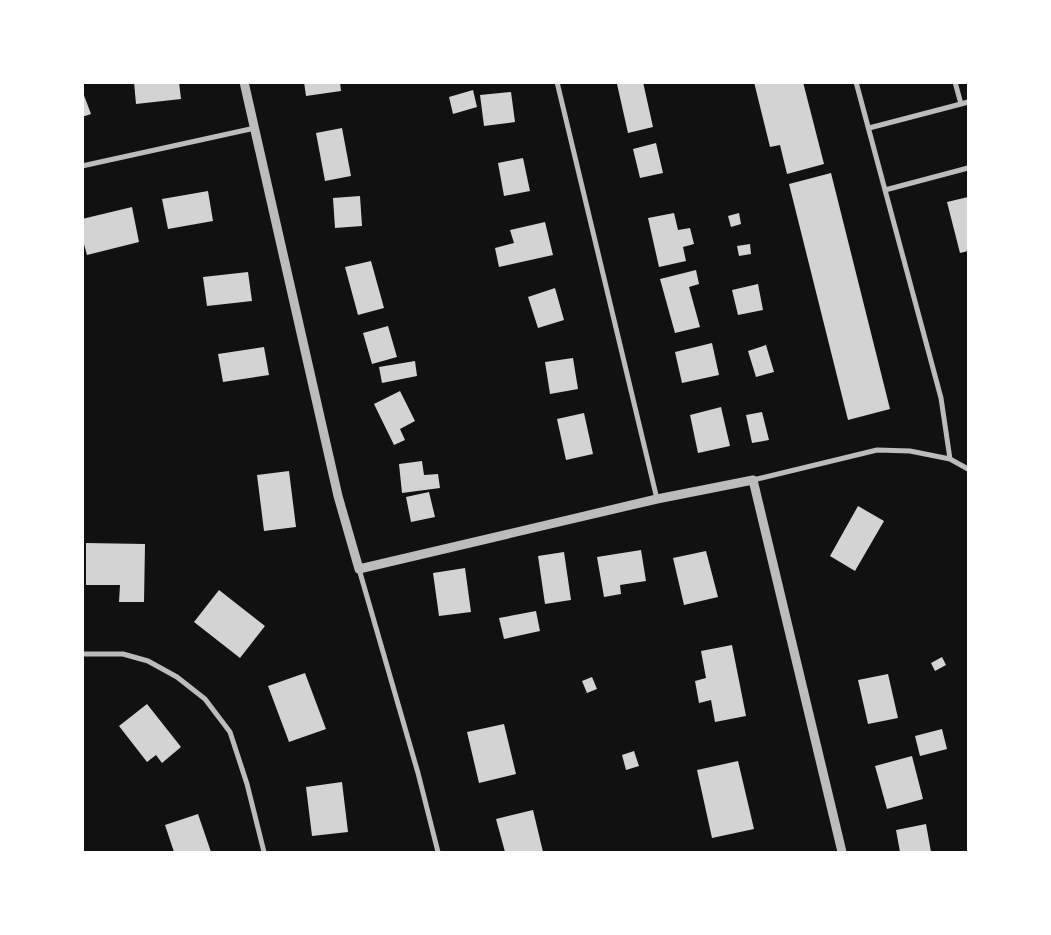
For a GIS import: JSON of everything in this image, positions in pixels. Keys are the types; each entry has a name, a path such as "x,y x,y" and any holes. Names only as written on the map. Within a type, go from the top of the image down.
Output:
{"street":[{"path":"244,82 256,128 338,496 418,772 438,852"},
{"path":"557,82 657,499"},
{"path":"856,82 941,398 950,459"},
{"path":"955,82 961,104"},
{"path":"869,128 968,102"},
{"path":"82,166 256,128"},
{"path":"885,190 968,168"},
{"path":"359,569 657,499 752,480 877,450 910,451 950,459 968,469"},
{"path":"752,480 842,852"},
{"path":"82,654 122,654 148,661 177,677 204,699 230,732 247,784 264,852"}],"building":[{"path":"134,82 179,82 181,99 136,104"},
{"path":"304,82 340,82 341,91 306,96"},
{"path":"623,82 643,82 653,127 628,133 617,84"},
{"path":"754,82 803,82 824,164 787,174 780,145 770,147"},
{"path":"82,90 91,114 82,117"},
{"path":"473,90 477,107 453,114 449,97"},
{"path":"511,92 515,122 484,126 480,95"},
{"path":"342,128 351,176 325,181 316,133"},
{"path":"656,143 663,173 640,178 633,149"},
{"path":"523,158 530,191 504,196 498,163"},
{"path":"831,173 890,409 848,420 789,184"},
{"path":"208,191 213,221 168,229 162,199"},
{"path":"360,196 362,226 335,228 333,198"},
{"path":"968,197 968,251 960,253 947,202"},
{"path":"132,207 139,242 87,255 82,237 82,219"},
{"path":"674,213 678,230 690,228 694,244 683,247 686,261 659,267 648,218"},
{"path":"739,213 741,224 731,227 728,216"},
{"path":"545,222 553,255 499,267 495,248 514,243 510,230"},
{"path":"750,244 751,254 739,256 737,246"},
{"path":"371,261 384,308 358,315 345,267"},
{"path":"696,270 699,284 689,287 700,327 675,333 660,279"},
{"path":"248,272 252,301 207,306 203,277"},
{"path":"758,284 763,310 738,315 732,290"},
{"path":"555,288 564,320 538,328 528,297"},
{"path":"388,326 397,357 372,364 363,333"},
{"path":"712,343 719,375 682,383 675,352"},
{"path":"766,345 774,372 756,377 748,351"},
{"path":"264,347 269,375 223,382 218,354"},
{"path":"573,358 578,389 550,394 545,362"},
{"path":"415,361 417,376 382,383 379,367"},
{"path":"400,391 415,421 400,429 405,440 394,445 374,404"},
{"path":"721,407 730,446 698,453 690,415"},
{"path":"762,412 769,440 752,443 746,415"},
{"path":"584,413 593,454 566,460 557,419"},
{"path":"422,461 424,475 438,474 440,488 402,493 399,464"},
{"path":"289,471 296,527 264,531 257,475"},
{"path":"429,492 435,517 411,522 406,497"},
{"path":"858,506 884,521 855,571 830,556"},
{"path":"86,543 145,544 144,602 119,602 120,585 86,585"},
{"path":"641,550 646,581 620,585 621,594 604,597 597,557"},
{"path":"706,551 718,597 684,605 673,558"},
{"path":"564,552 571,600 545,604 538,556"},
{"path":"465,568 471,612 439,616 433,573"},
{"path":"219,590 265,626 240,658 194,622"},
{"path":"536,611 540,631 504,639 499,618"},
{"path":"732,645 746,716 715,722 711,700 699,703 695,681 706,678 701,651"},
{"path":"942,657 946,665 935,671 931,663"},
{"path":"305,673 326,729 289,742 268,686"},
{"path":"888,674 898,718 868,724 858,680"},
{"path":"592,677 597,689 587,693 582,681"},
{"path":"147,704 181,747 162,763 156,755 147,762 119,726"},
{"path":"504,724 516,774 479,783 467,732"},
{"path":"942,729 947,749 920,756 915,736"},
{"path":"634,751 639,766 626,770 622,755"},
{"path":"912,756 923,799 887,809 875,766"},
{"path":"738,761 754,829 712,838 697,770"},
{"path":"342,782 348,832 312,836 306,787"},
{"path":"533,810 543,852 505,852 496,819"},
{"path":"198,814 211,852 174,852 165,825"},
{"path":"926,824 931,852 900,852 896,830"}]}
